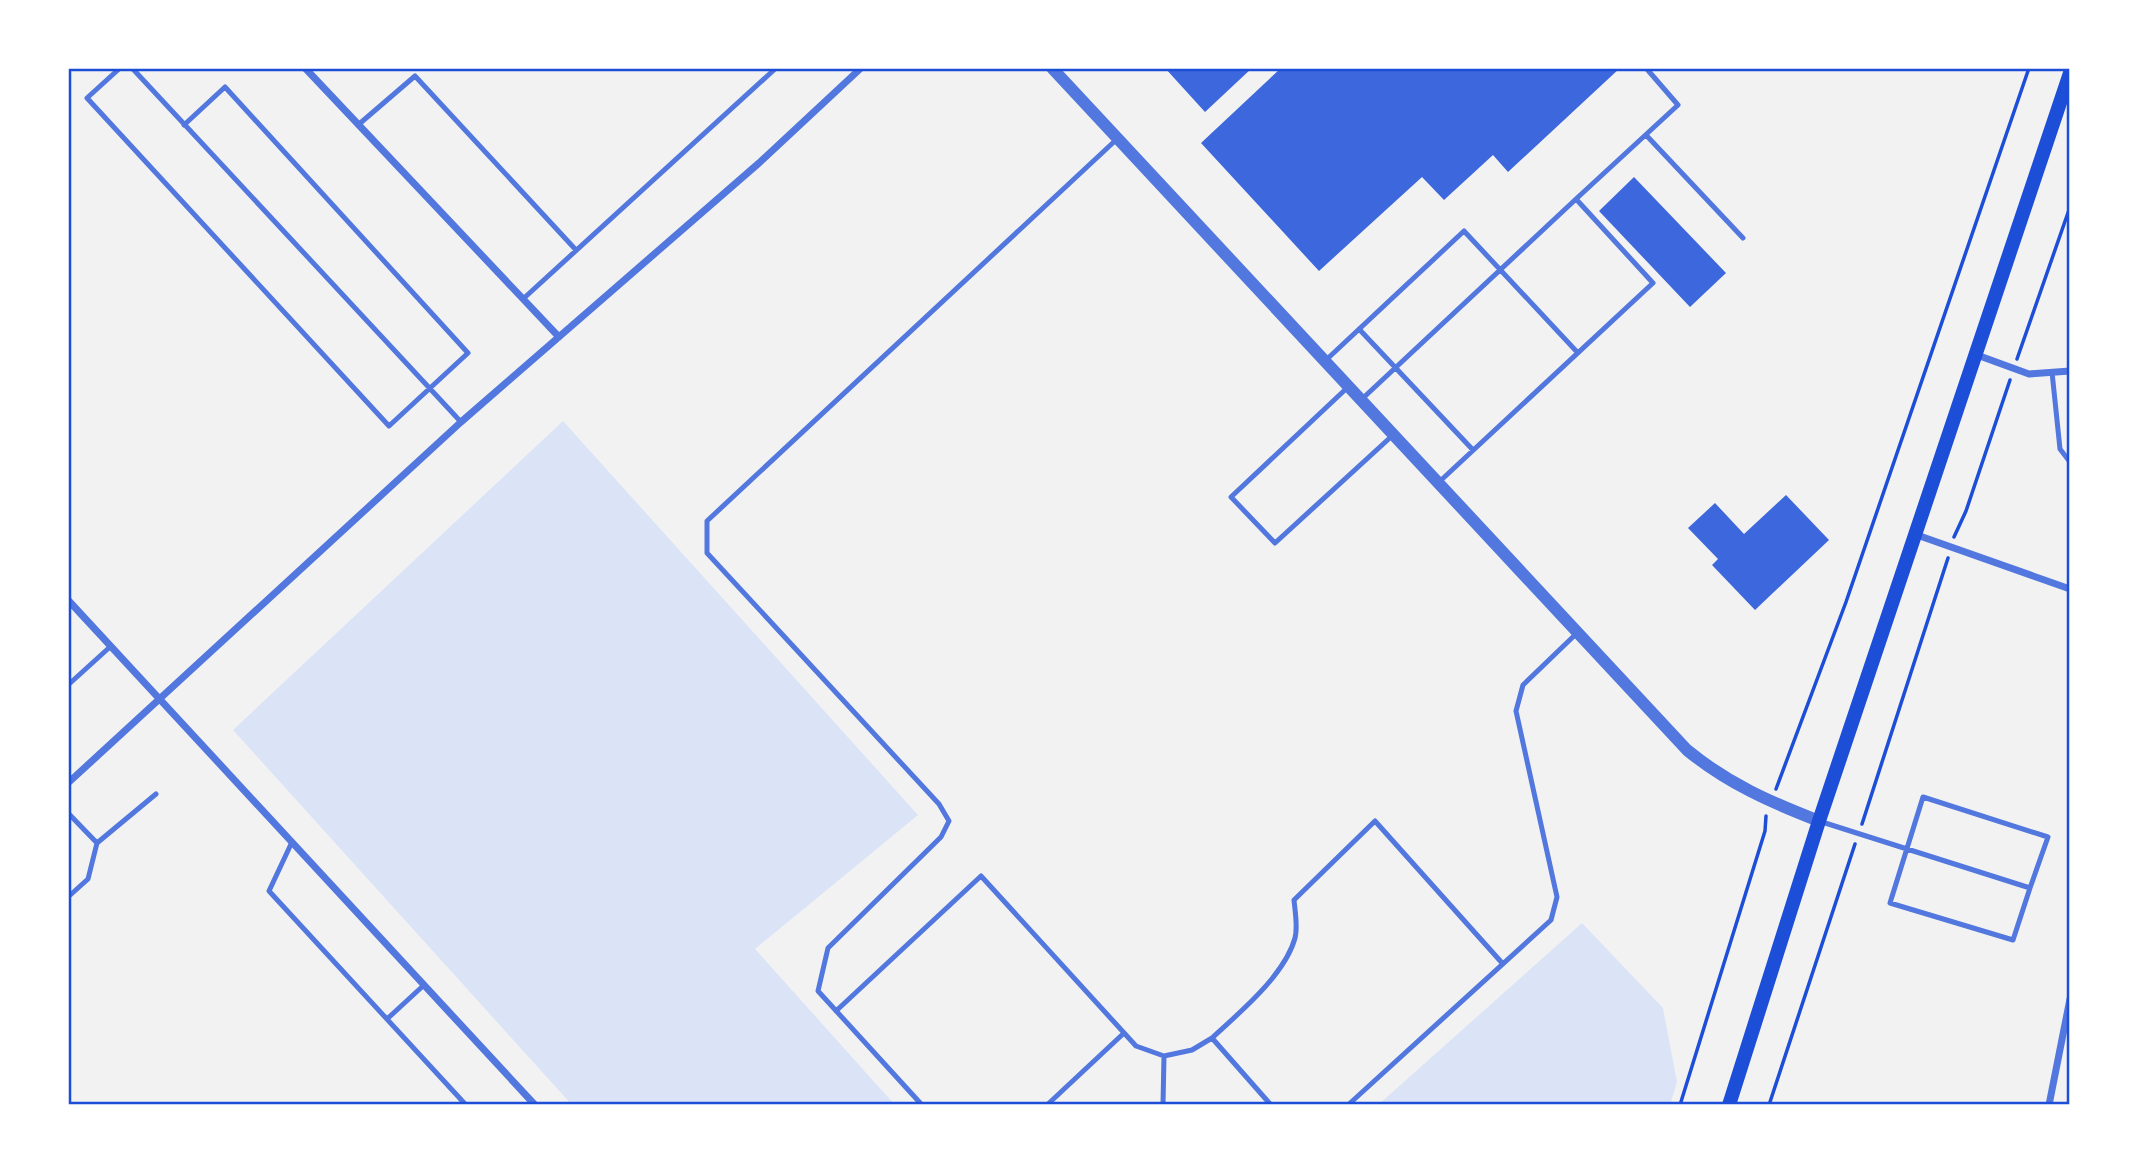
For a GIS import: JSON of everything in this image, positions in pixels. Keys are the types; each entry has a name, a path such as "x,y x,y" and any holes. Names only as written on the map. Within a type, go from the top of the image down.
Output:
{"main road":[{"path":"1729,1105 1819,821 2070,74"}],"street":[{"path":"305,68 559,337"},
{"path":"68,783 461,422 759,163 861,68"},
{"path":"1052,68 1687,750 1713,772 1770,802 1819,821"},
{"path":"1977,355 2029,374 2070,371"},
{"path":"1917,535 2070,589"},
{"path":"68,600 534,1105"},
{"path":"2049,1105 2070,999"}],"lane":[{"path":"120,68 87,99 388,426 468,353 225,87 184,125"},
{"path":"132,68 461,422"},
{"path":"523,299 776,68"},
{"path":"1361,400 1678,105 1646,68"},
{"path":"358,125 415,76 576,250"},
{"path":"1646,135 1742,238"},
{"path":"922,1105 818,991 828,948 941,837 949,821 939,804 707,553 707,521 1117,139"},
{"path":"1438,483 1653,283 1576,199"},
{"path":"1325,361 1464,231 1578,353"},
{"path":"1359,329 1473,450"},
{"path":"2052,372 2060,449 2070,462"},
{"path":"1348,387 1231,497 1275,544 1393,435"},
{"path":"1348,1105 1551,920 1557,897 1516,711 1523,685 1577,633"},
{"path":"68,685 111,646"},
{"path":"68,897 88,879 97,843 156,794"},
{"path":"1923,797 2048,837 2030,888 2013,940 1891,903 1923,797"},
{"path":"68,813 97,843"},
{"path":"836,1010 982,876 1136,1046 1164,1056 1192,1050 1212,1038 1255,999 1296,937 1294,900 1375,821 1503,964"},
{"path":"1819,821 2030,888"},
{"path":"292,842 269,891 466,1105"},
{"path":"387,1018 424,985"},
{"path":"1046,1105 1124,1032"},
{"path":"1212,1038 1271,1105"},
{"path":"1163,1105 1164,1056"}],"path":[{"path":"1680,1105 1765,831 1770,802 1787,765 1846,602 2028,68"},
{"path":"1769,1105 1937,599 1956,528 1966,511 2070,207"}],"shaded area":[{"path":"563,421 918,815 755,949 895,1105 572,1105 233,730"},
{"path":"1582,923 1663,1008 1677,1082 1670,1105 1378,1105"}],"building":[{"path":"1165,68 1252,68 1205,112"},
{"path":"1281,68 1620,68 1508,172 1493,155 1444,200 1422,177 1319,271 1201,143"},
{"path":"1634,177 1726,273 1690,307 1599,211"},
{"path":"1786,495 1829,540 1755,610 1712,565 1718,559 1688,528 1715,503 1744,534"}]}
